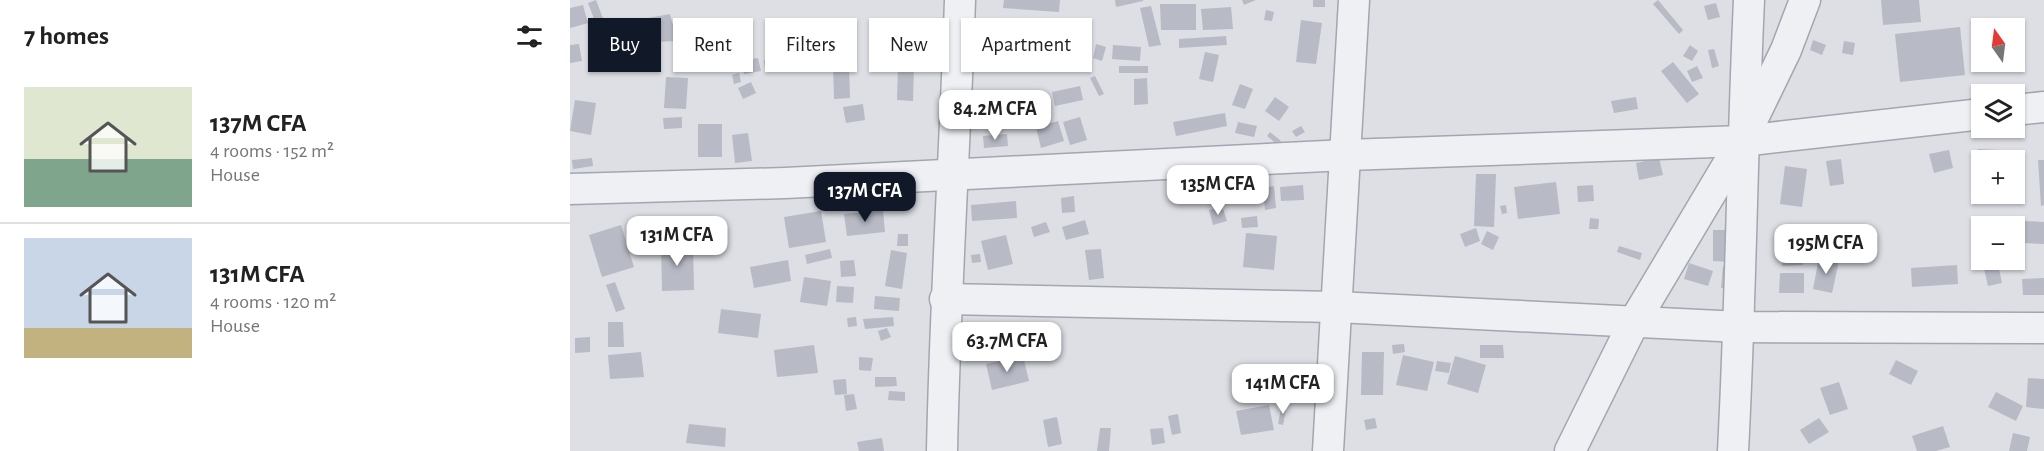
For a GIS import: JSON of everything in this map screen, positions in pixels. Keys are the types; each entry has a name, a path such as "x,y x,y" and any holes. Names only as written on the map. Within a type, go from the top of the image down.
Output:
{"street":[{"path":"942,451 945,299 954,174 960,0"},
{"path":"1328,451 1354,0"},
{"path":"1733,451 1740,327 1742,141 1749,0"},
{"path":"1570,451 1634,322 1742,141 1786,51 1805,0"},
{"path":"2025,109 2044,107"},
{"path":"570,189 785,183 1346,155 1742,141 1971,115"},
{"path":"945,299 1337,307 1740,327 2044,328"}],"building":[{"path":"596,0 603,18 594,18 588,3"},
{"path":"1004,0 1060,0 1059,12 1003,8"},
{"path":"1115,0 1143,0 1143,1 1116,7"},
{"path":"1242,0 1256,0 1244,5"},
{"path":"1313,0 1325,0 1325,7 1313,7"},
{"path":"1658,0 1683,30 1679,34 1653,4"},
{"path":"1881,0 1919,0 1921,22 1883,25"},
{"path":"1716,3 1720,17 1708,20 1704,6"},
{"path":"1160,4 1196,4 1196,30 1161,30"},
{"path":"583,5 588,23 570,28 570,8"},
{"path":"1151,6 1161,45 1149,47 1140,8"},
{"path":"1231,7 1233,29 1203,30 1201,9"},
{"path":"1266,10 1274,12 1272,21 1264,20"},
{"path":"670,14 673,41 661,42 661,18 648,18"},
{"path":"1301,20 1322,23 1316,64 1296,62"},
{"path":"1960,27 1965,75 1900,82 1895,34"},
{"path":"1226,36 1227,45 1179,48 1179,39"},
{"path":"1813,40 1826,45 1822,55 1810,50"},
{"path":"1844,41 1855,43 1853,55 1842,53"},
{"path":"579,44 582,61 570,63 570,45"},
{"path":"1096,44 1106,47 1102,61 1093,58"},
{"path":"1113,45 1141,47 1140,61 1112,59"},
{"path":"1690,45 1698,51 1692,61 1683,56"},
{"path":"1714,49 1719,66 1712,68 1708,50"},
{"path":"1205,52 1219,55 1213,82 1199,79"},
{"path":"758,58 761,71 744,74 744,72 753,72 753,59"},
{"path":"1673,62 1699,94 1687,103 1661,71"},
{"path":"1119,66 1148,66 1148,73 1119,73"},
{"path":"1697,66 1703,78 1692,82 1687,71"},
{"path":"833,72 849,72 850,98 834,99"},
{"path":"898,72 914,72 913,101 897,100"},
{"path":"739,73 741,82 734,84 732,75"},
{"path":"1095,76 1104,94 1099,96 1090,78"},
{"path":"666,77 688,78 686,109 664,108"},
{"path":"1147,78 1148,104 1134,105 1134,79"},
{"path":"751,82 756,93 743,99 738,88"},
{"path":"1240,84 1253,89 1245,109 1232,105"},
{"path":"1080,86 1083,100 1055,106 1052,92"},
{"path":"1045,92 1047,123 989,127 987,96"},
{"path":"1275,97 1289,107 1279,121 1265,111"},
{"path":"1636,97 1638,109 1614,113 1611,101"},
{"path":"575,100 596,103 591,135 570,131"},
{"path":"863,104 865,120 846,123 843,107"},
{"path":"1225,113 1227,126 1176,136 1173,122"},
{"path":"682,117 682,128 664,129 663,118"},
{"path":"1080,117 1087,140 1070,145 1063,122"},
{"path":"1058,121 1064,141 1041,148 1036,127"},
{"path":"1238,122 1257,126 1254,137 1235,133"},
{"path":"698,124 722,124 722,157 698,157"},
{"path":"1301,126 1305,132 1296,137 1292,131"},
{"path":"1270,132 1281,141 1278,145 1267,136"},
{"path":"748,133 752,161 735,163 732,135"},
{"path":"1007,134 1008,146 984,148 983,136"},
{"path":"1949,150 1953,168 1934,173 1929,154"},
{"path":"592,158 593,166 573,169 572,160"},
{"path":"1659,158 1663,175 1639,180 1636,163"},
{"path":"1841,159 1844,184 1830,186 1826,161"},
{"path":"2038,160 2044,160 2044,205 2041,206"},
{"path":"1785,166 1807,169 1802,207 1780,204"},
{"path":"1476,174 1496,174 1494,227 1474,226"},
{"path":"1243,180 1245,196 1218,200 1216,183"},
{"path":"1556,182 1560,214 1518,219 1514,187"},
{"path":"1303,185 1304,200 1281,201 1280,187"},
{"path":"1593,185 1594,201 1578,202 1577,186"},
{"path":"1274,186 1276,208 1265,210 1263,188"},
{"path":"1074,196 1075,212 1062,213 1061,198"},
{"path":"1016,201 1017,218 972,221 971,205"},
{"path":"1506,205 1507,213 1502,214 1500,206"},
{"path":"1222,206 1227,221 1213,225 1209,210"},
{"path":"883,210 885,232 847,236 844,214"},
{"path":"821,211 826,242 789,248 784,217"},
{"path":"1257,216 1258,227 1242,228 1241,218"},
{"path":"1590,218 1599,219 1598,229 1589,229"},
{"path":"1085,220 1089,234 1066,240 1062,227"},
{"path":"2025,221 2044,222 2044,244 2025,243"},
{"path":"1046,222 1050,232 1034,237 1031,227"},
{"path":"621,225 634,267 602,277 589,235"},
{"path":"1476,228 1480,241 1465,247 1460,234"},
{"path":"1713,230 1731,230 1731,262 1713,261"},
{"path":"1487,231 1499,237 1493,250 1481,244"},
{"path":"1246,233 1277,236 1274,270 1243,267"},
{"path":"898,234 908,234 908,246 897,246"},
{"path":"1812,234 1815,246 1804,248 1802,237"},
{"path":"1006,235 1013,264 988,270 981,241"},
{"path":"661,243 693,243 694,290 662,291"},
{"path":"1619,246 1642,253 1640,260 1617,252"},
{"path":"1802,246 1803,265 1782,266 1780,247"},
{"path":"830,249 832,258 807,264 805,255"},
{"path":"1101,249 1104,278 1089,280 1085,250"},
{"path":"891,250 907,253 902,289 885,286"},
{"path":"980,254 981,262 972,263 971,255"},
{"path":"1819,257 1839,261 1832,293 1813,289"},
{"path":"788,260 791,281 754,288 750,267"},
{"path":"854,260 856,276 841,277 840,261"},
{"path":"1689,263 1713,271 1708,286 1684,279"},
{"path":"1957,265 1958,284 1912,287 1911,268"},
{"path":"1723,266 1735,267 1734,289 1721,288"},
{"path":"1984,270 1999,270 2002,283 1988,286"},
{"path":"1780,273 1804,273 1804,293 1779,293"},
{"path":"804,277 831,281 827,306 800,302"},
{"path":"2044,278 2044,295 2023,295 2022,279"},
{"path":"615,282 625,309 616,312 606,285"},
{"path":"837,286 854,287 853,303 836,302"},
{"path":"875,296 900,298 899,311 874,309"},
{"path":"721,309 761,314 758,338 718,333"},
{"path":"856,317 857,326 848,327 847,318"},
{"path":"893,317 894,326 865,329 863,319"},
{"path":"608,322 623,322 624,347 608,347"},
{"path":"887,328 891,337 881,341 878,331"},
{"path":"590,337 590,352 575,353 575,338"},
{"path":"976,337 982,357 968,361 962,341"},
{"path":"1404,344 1405,352 1393,354 1392,345"},
{"path":"814,345 818,373 777,377 774,350"},
{"path":"1480,345 1503,345 1504,358 1480,358"},
{"path":"641,352 644,377 610,379 608,355"},
{"path":"1362,352 1384,352 1383,395 1361,395"},
{"path":"1403,355 1434,362 1427,391 1396,385"},
{"path":"1023,356 1029,381 992,390 986,364"},
{"path":"1455,356 1486,365 1478,393 1447,384"},
{"path":"859,357 873,358 871,371 859,370"},
{"path":"1896,360 1918,371 1911,385 1889,374"},
{"path":"1437,361 1451,363 1449,373 1435,371"},
{"path":"875,377 896,377 897,386 875,387"},
{"path":"2028,378 2044,379 2044,409 2026,407"},
{"path":"846,379 847,394 835,395 833,380"},
{"path":"1839,382 1848,409 1830,415 1820,388"},
{"path":"889,391 905,392 905,401 888,400"},
{"path":"1996,392 2023,406 2016,421 1988,407"},
{"path":"854,394 857,409 846,411 844,395"},
{"path":"1282,404 1287,405 1283,425 1278,424"},
{"path":"1269,405 1274,430 1241,435 1236,411"},
{"path":"1178,414 1181,433 1172,435 1168,416"},
{"path":"1057,417 1062,444 1048,447 1043,420"},
{"path":"1375,418 1377,428 1366,430 1364,420"},
{"path":"1819,418 1829,432 1809,444 1800,430"},
{"path":"689,424 726,428 725,447 686,443"},
{"path":"1943,426 1950,447 1936,451 1917,451 1912,436"},
{"path":"1100,428 1111,428 1109,451 1097,451"},
{"path":"1163,428 1165,443 1152,445 1150,429"},
{"path":"2013,433 2030,437 2027,451 2009,451"},
{"path":"882,438 884,451 859,451 857,442"}]}
